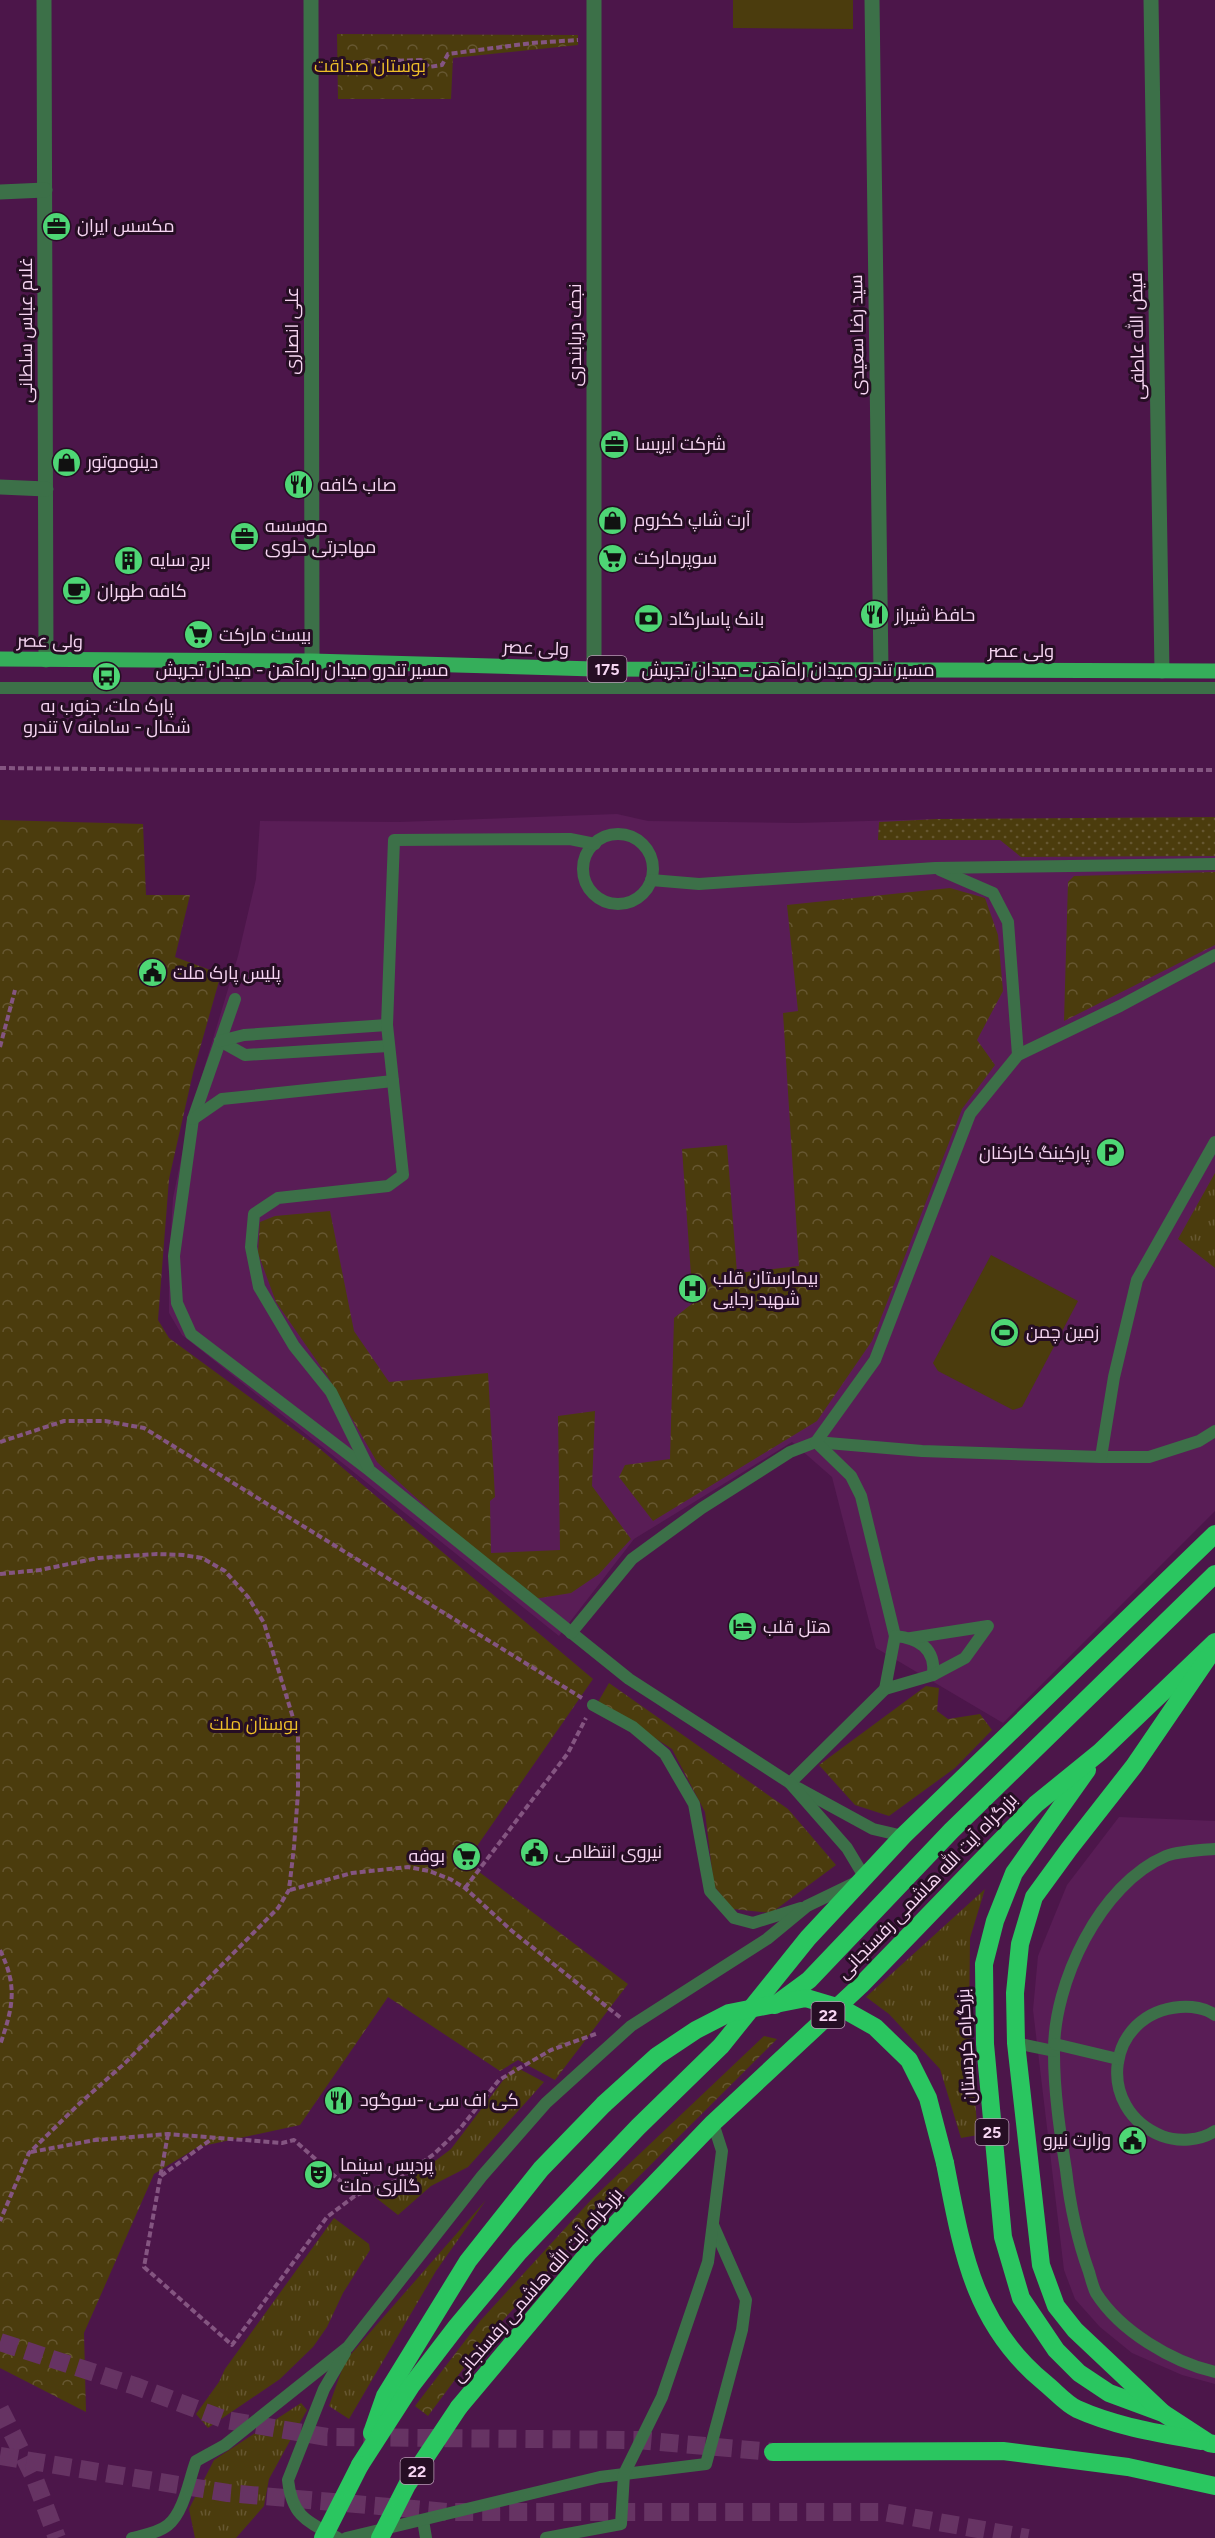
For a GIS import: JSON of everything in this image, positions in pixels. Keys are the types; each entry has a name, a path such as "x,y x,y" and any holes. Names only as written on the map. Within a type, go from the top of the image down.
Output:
{"highway":[{"name":"بزرگراه آیت الله هاشمی رفسنجانی","path":"323,2538 360,2465 411,2386 457,2326 519,2252 638,2127 721,2046 808,1938 903,1836 1215,1534"},
{"name":"بزرگراه آیت الله هاشمی رفسنجانی","path":"721,2046 809,1980 951,1831 1215,1574"},
{"name":"بزرگراه آیت الله هاشمی رفسنجانی","path":"380,2538 407,2485 459,2407 589,2252 712,2123 861,1985 1036,1804 1100,1752 1215,1642"},
{"path":"1164,2413 1075,2330 1056,2306 1041,2265 1016,2043 1015,1993 1020,1944 1034,1897 1069,1848 1134,1766 1215,1647"},
{"name":"بزرگراه کردستان","path":"1100,1752 1014,1873 995,1921 984,1964 985,2044 1005,2247 1021,2298 1056,2350 1079,2373 1109,2393 1164,2413 1212,2444"},
{"path":"360,2465 385,2396 468,2260 541,2169 604,2104 657,2056 696,2030 729,2013 806,1998 843,2009 875,2027 909,2060 928,2098 972,2283 986,2313 1006,2342 1030,2370 1075,2408 1126,2427 1212,2444"},
{"path":"772,2452 1003,2451 1128,2467 1215,2486"}],"main road":[{"name":"ولی عصر","path":"0,659 312,662 594,669 1215,671"}],"street":[{"name":"غلام عباس سلطانی","path":"44,0 46,660"},
{"name":"علی انصاری","path":"311,0 312,662"},
{"name":"نجف دریابندری","path":"594,0 594,669"},
{"name":"سید رضا سعیدی","path":"872,0 881,670"},
{"name":"فیض الله عاطفی","path":"1151,0 1162,671"},
{"path":"0,192 45,190"},
{"path":"0,487 46,489"}],"lane":[{"name":"مسیر تندرو میدان راه‌آهن - میدان تجریش","path":"0,688 1215,688"},
{"path":"615,835 637,840 645,848 651,857 653,868 651,880 646,890 638,898 627,903 616,904 604,902 595,896 584,875 584,864 595,844 604,837 615,835"},
{"path":"369,1470 331,1392 294,1346 259,1287 251,1247 254,1214 278,1198 388,1186 403,1175 387,1025 394,840 570,839 595,844"},
{"path":"651,880 699,884 935,868 1215,864"},
{"path":"935,868 993,892 1008,922 1018,1055"},
{"path":"816,1442 874,1360 970,1114 1018,1055 1120,1006 1215,955"},
{"path":"235,999 194,1119 174,1256 177,1303 191,1334 369,1470 629,1679 790,1783 873,1829 903,1836"},
{"path":"220,1041 244,1035 387,1025"},
{"path":"220,1041 245,1055 388,1046"},
{"path":"194,1119 222,1099 393,1081"},
{"path":"1101,1457 1114,1377 1137,1280 1215,1142"},
{"path":"571,1633 632,1559 702,1508 790,1452 816,1442 922,1451 1149,1457 1199,1441 1215,1431"},
{"path":"816,1442 851,1476 861,1496 895,1636 885,1689"},
{"path":"790,1783 885,1689 933,1675 964,1658 988,1626 911,1638 895,1636"},
{"path":"911,1638 927,1647 932,1656 933,1675"},
{"path":"593,1705 633,1727 665,1754 694,1804 710,1891 734,1918 753,1923 807,1906 865,1878 847,1848 790,1783"},
{"path":"1215,1849 1167,1856 1132,1876 1101,1910 1072,1968 1060,2008 1054,2047 1068,2187 1078,2240 1096,2293 1134,2336 1165,2352 1215,2372"},
{"path":"338,2538 302,2518 289,2494 288,2480 324,2389 348,2347 482,2176 539,2111 631,2026 767,1939 807,1906"},
{"path":"1215,2014 1188,2006 1165,2008 1144,2018 1128,2034 1118,2059 1116,2078 1121,2099 1133,2117 1149,2131 1169,2138 1190,2140 1215,2131"},
{"path":"1016,2043 1054,2047 1118,2059"},
{"path":"546,2538 621,2524 624,2474 662,2397 708,2262 723,2151 712,2123"},
{"path":"346,2538 600,2477 706,2464 742,2330 746,2300 713,2225"},
{"path":"132,2538 158,2530 169,2524 177,2515 196,2461 225,2445 348,2347"},
{"path":"423,2520 426,2538"}],"path":[{"path":"311,64 421,60 429,67 442,65 448,54 532,43 594,39"},
{"path":"0,768 1215,770"},
{"path":"0,1047 15,990"},
{"path":"0,1442 64,1421 105,1421 144,1428 443,1610 593,1705 568,1753 465,1888"},
{"path":"0,1574 40,1570 98,1558 157,1554 202,1558 225,1571 248,1597 264,1623 298,1734 298,1793 289,1890 265,1923 224,1965 124,2064 29,2153 0,2221"},
{"path":"289,1890 352,1873 408,1867 429,1871 450,1879 465,1888 512,1931 631,2026"},
{"path":"0,1950 14,1985 0,2045"},
{"path":"168,2134 144,2267 232,2345 327,2217 356,2195 396,2181 434,2154 459,2130 499,2080 551,2050 601,2032"},
{"path":"29,2153 95,2140 168,2134 282,2143 294,2140 356,2195"},
{"path":"160,2177 214,2138"}],"shaded area":[{"name":"بیمارستان قلب شهید رجایی","path":"617,814 648,821 797,823 938,819 1215,817 1215,1511 1003,1723 876,1648 832,1477 792,1442 634,1539 559,1636 182,1335 169,1313 173,1198 190,1115 238,956 256,879 260,821 399,822"},
{"name":"وزارت نیرو","path":"1119,1817 1215,1821 1215,2384 1182,2375 1132,2353 1100,2327 1075,2299 1064,2270 1033,2010 1038,1956 1067,1885"}],"green space":[{"path":"733,0 853,0 853,29 733,28"},
{"name":"بوستان صداقت","path":"337,34 578,35 578,45 453,58 451,99 338,99"},
{"path":"1215,817 1215,856 1021,857 1000,840 878,840 879,822 938,819"},
{"name":"بوستان ملت","path":"0,820 143,824 146,895 190,895 175,957 221,974 193,1073 169,1179 158,1320 169,1338 319,1448 593,1679 466,1862 628,1984 555,2080 518,2060 500,2071 388,1997 300,2125 198,2147 154,2174 84,2333 86,2412 0,2368"},
{"path":"1215,872 1215,945 1064,1021 1068,882 1074,876"},
{"path":"950,888 985,898 998,935 1003,991 977,1040 995,1065 962,1109 872,1341 817,1421 653,1521 619,1477 625,1465 670,1459 674,1318 693,1303 682,1149 727,1145 737,1273 799,1266 783,1013 798,1011 787,905"},
{"path":"1215,1173 1215,1268 1178,1239"},
{"path":"330,1211 354,1331 389,1382 488,1373 495,1497 490,1501 491,1553 560,1550 558,1416 595,1411 592,1486 631,1539 599,1574 571,1593 534,1599 494,1569 377,1462 328,1377 276,1302 258,1253 260,1222 275,1216"},
{"name":"زمین چمن","path":"991,1255 1078,1301 1022,1407 1013,1410 938,1371 933,1363"},
{"path":"609,1683 788,1809 836,1865 771,1913 733,1909 714,1886 705,1812 672,1749 598,1702"},
{"path":"926,1686 939,1688 937,1711 948,1719 980,1714 992,1730 955,1768 889,1816 855,1805 819,1765"},
{"path":"985,1889 970,1938 969,2030 978,2135 961,2138 940,2069 889,2014 866,1997"},
{"path":"764,2036 777,2039 576,2239 480,2346 428,2416 415,2406 481,2320 591,2200"},
{"path":"514,2066 544,2082 468,2167 431,2186 398,2215 375,2197 402,2186 451,2149"},
{"path":"486,2200 436,2271 349,2419 329,2406 345,2361"},
{"path":"334,2218 369,2244 370,2250 343,2293 327,2327 313,2347 280,2379 208,2428 196,2414 219,2382 225,2369"},
{"path":"301,2403 307,2410 269,2479 264,2506 236,2538 195,2538 189,2509 214,2460"}],"tunnel":[{"path":"0,2342 135,2386 226,2420 327,2437 637,2440 773,2452"},
{"path":"0,2409 34,2477 57,2538"},
{"path":"0,2456 228,2493 448,2512 883,2512 1028,2538"}],"place":[{"name":"مکسس ایران","path":"56,226"},
{"name":"شرکت ایریسا","path":"614,444"},
{"name":"دینوموتور","path":"66,462"},
{"name":"صاب کافه","path":"299,485"},
{"name":"آرت شاپ ککروم","path":"613,520"},
{"name":"موسسه مهاجرتی حلوی","path":"244,536"},
{"name":"سوپرمارکت","path":"613,558"},
{"name":"برج سایه","path":"129,560"},
{"name":"کافه طهران","path":"76,591"},
{"name":"حافظ شیراز","path":"874,615"},
{"name":"بانک پاسارگاد","path":"648,619"},
{"name":"بیست مارکت","path":"198,635"},
{"name":"پارک ملت، جنوب به شمال - سامانه ۷ تندرو","path":"107,677"},
{"name":"پلیس پارک ملت","path":"152,973"},
{"name":"پارکینگ کارکنان","path":"1111,1153"},
{"name":"بیمارستان قلب شهید رجایی","path":"692,1288"},
{"name":"زمین چمن","path":"1005,1332"},
{"name":"هتل قلب","path":"742,1627"},
{"name":"نیروی انتظامی","path":"534,1852"},
{"name":"بوفه","path":"466,1856"},
{"name":"کی اف سی -سوگود","path":"339,2100"},
{"name":"وزارت نیرو","path":"1132,2140"},
{"name":"پردیس سینما گالری ملت","path":"319,2175"}]}
